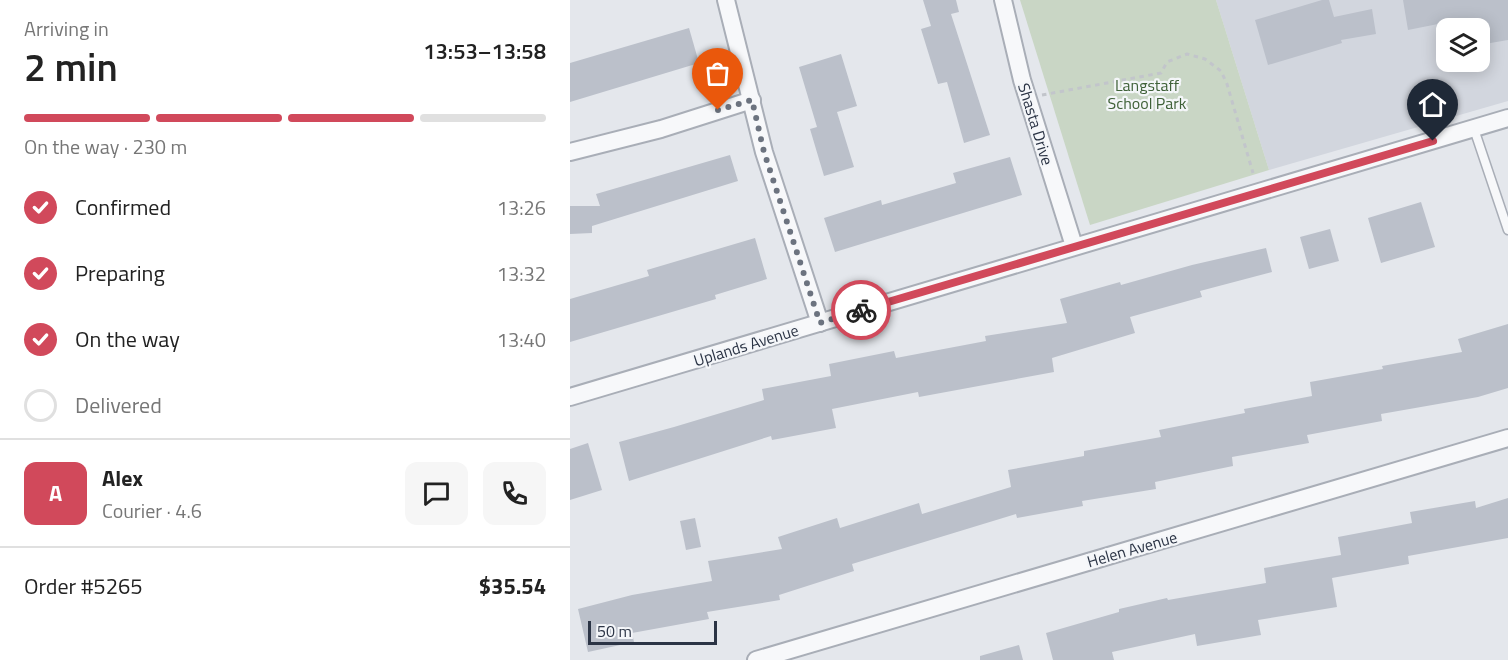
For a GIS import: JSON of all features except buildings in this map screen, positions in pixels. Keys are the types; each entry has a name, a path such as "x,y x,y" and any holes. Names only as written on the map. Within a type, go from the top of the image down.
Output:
{"street":[{"path":"726,0 764,152 820,323"},
{"name":"Shasta Drive","path":"1004,0 1015,54 1074,246"},
{"path":"570,152 661,129 752,100"},
{"name":"Uplands Avenue","path":"570,397 1508,118"},
{"name":"Helen Avenue","path":"756,660 1508,438"}],"lane":[{"path":"1474,129 1508,230"}],"path":[{"path":"1029,98 1161,73 1167,62 1187,54 1205,59 1221,71 1227,84 1252,174"}],"shaded area":[{"path":"1216,0 1508,0 1508,101 1269,170"}],"green space":[{"name":"Langstaff School Park","path":"1020,0 1216,0 1269,170 1090,225"}],"way so far":[{"path":"718,110 752,100 764,152 820,323 861,310"}],"route":[{"path":"861,310 1433,141"}]}
